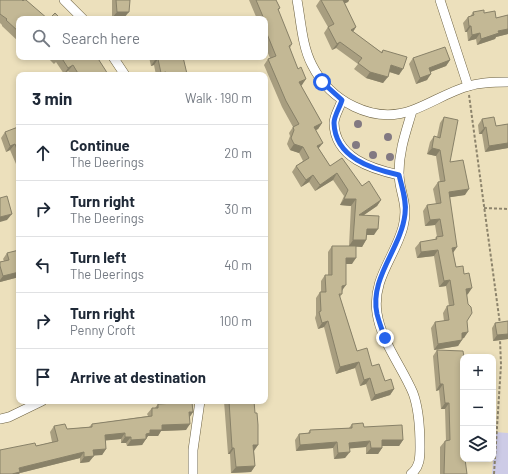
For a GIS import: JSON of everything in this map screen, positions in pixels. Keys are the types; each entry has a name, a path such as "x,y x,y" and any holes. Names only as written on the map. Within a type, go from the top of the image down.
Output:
{"street":[{"path":"297,0 305,43 311,64 322,82 342,100 358,109 376,115 393,115 412,111 468,86 508,82"},
{"path":"440,0 468,86"},
{"path":"66,1 80,16"},
{"path":"115,60 123,72"},
{"path":"342,100 334,122 337,137 344,149 357,161 373,170 399,175"},
{"path":"412,111 402,142 399,175 405,199 405,213 397,242 379,282 377,313 385,338 413,394 420,429 419,464 413,473"},
{"path":"0,419 9,417 36,404"},
{"path":"193,474 193,450 200,404"}],"path":[{"path":"468,86 500,327"},
{"path":"484,208 508,209"},
{"path":"494,474 501,365 500,335"}],"shaded area":[{"path":"496,432 508,433 508,474 492,474 493,462 496,462"}],"building":[{"path":"0,0 26,0 45,16 16,16 16,29 6,20 7,19 0,14"},
{"path":"116,0 130,0 129,12 117,12"},
{"path":"256,0 276,0 292,44 289,46 298,69 301,67 306,79 299,82 322,123 314,127 323,143 317,146 330,166 342,158 362,186 369,181 381,200 359,215 379,216 378,229 367,229 366,240 353,240 356,199 344,199 348,190 337,173 320,185 313,175 306,180 296,166 309,158 303,147 294,144 291,138 294,130 293,127 299,124 286,101 268,59 276,56 268,36 268,16 263,16"},
{"path":"321,0 343,0 356,27 351,30 382,53 383,50 407,57 403,69 391,65 388,77 370,72 358,63 362,58 340,42 337,44 328,27 334,24"},
{"path":"484,10 484,13 495,11 496,18 508,15 508,29 498,31 499,33 481,39 480,33 472,35 468,17 474,15 473,12"},
{"path":"445,47 450,60 429,68 431,74 420,78 413,58"},
{"path":"63,60 99,60 106,72 77,72 73,65 68,68"},
{"path":"158,60 184,60 187,72 161,72"},
{"path":"444,117 458,120 450,162 463,160 469,189 449,192 457,247 452,248 456,267 463,266 464,274 469,273 472,288 466,289 468,304 471,307 472,313 467,321 468,332 462,333 462,340 438,344 435,322 449,320 447,306 454,305 450,280 444,281 438,250 421,252 420,242 437,239 436,237 443,236 440,219 430,220 427,205 441,203 438,182 445,181 440,150 432,148 434,136 440,138"},
{"path":"494,117 496,126 508,124 508,143 489,146 486,127 484,128 482,119"},
{"path":"16,128 16,147 15,144 10,146 5,132"},
{"path":"7,196 12,214 0,217 0,198"},
{"path":"332,246 356,246 356,258 346,258 346,285 342,286 342,294 339,294 357,351 367,348 372,366 379,364 385,381 391,379 394,389 375,395 370,378 364,380 359,362 340,367 328,321 322,323 319,312 321,311 320,292 326,292 325,275 332,275"},
{"path":"16,251 16,273 3,276 0,262 9,260 7,253"},
{"path":"508,321 508,334 497,335 495,323"},
{"path":"437,350 463,351 464,354 460,354 460,462 465,462 467,474 444,474 445,441 450,440 449,403 445,403 443,384 440,384"},
{"path":"158,404 192,404 193,412 189,412 190,424 162,425 162,430 150,430 150,433 146,434 146,439 131,440 131,437 125,437 125,433 105,435 106,449 93,450 94,456 84,457 84,452 19,468 20,472 0,474 0,450 35,443 36,446 58,441 54,426 65,424 67,429 92,427 92,424 152,416 152,408 158,408"},
{"path":"229,404 254,404 258,425 258,445 253,445 255,466 236,467 234,448 232,448"},
{"path":"363,423 364,427 402,425 403,440 382,440 382,448 371,448 370,441 349,443 350,452 338,453 337,442 300,445 299,434 310,433 310,430 352,428 352,424"}],"route":[{"path":"322,82 342,100 334,122 337,137 344,149 357,161 373,170 399,175 405,199 403,227 379,282 377,313 385,338"}]}
